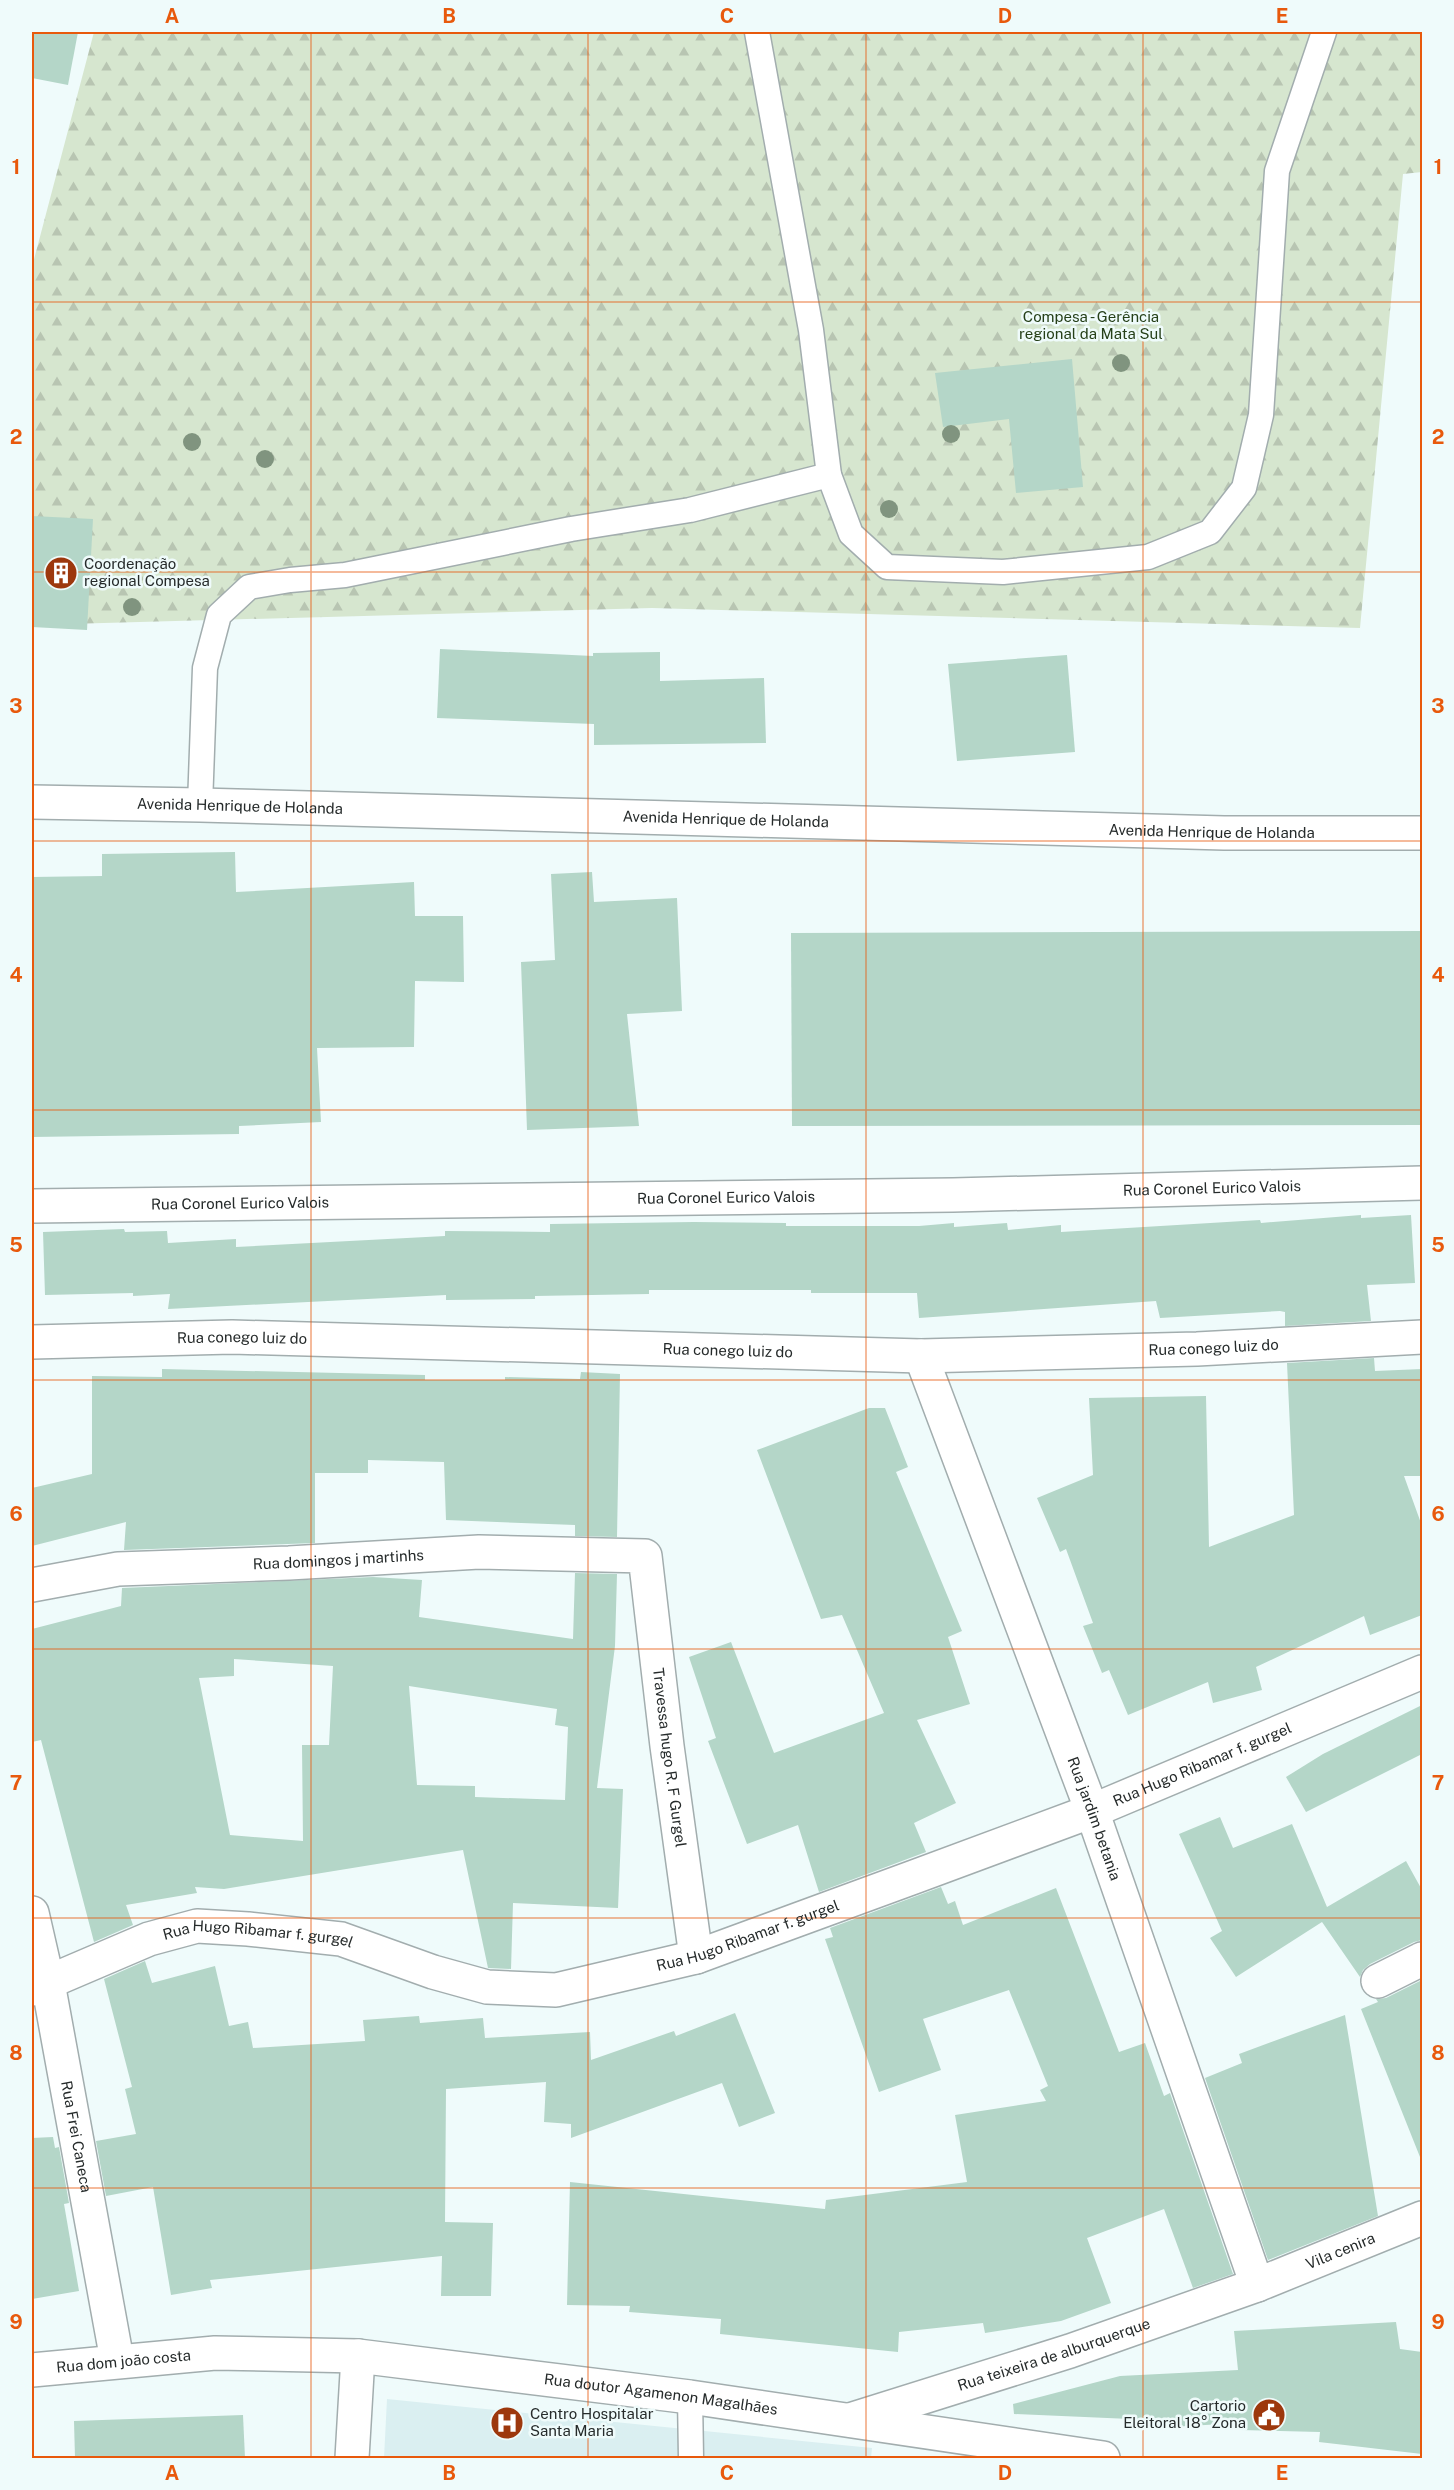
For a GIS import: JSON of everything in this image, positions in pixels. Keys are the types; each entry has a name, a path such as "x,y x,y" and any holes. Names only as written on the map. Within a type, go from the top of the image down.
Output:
{"street":[{"name":"Avenida Henrique de Holanda","path":"32,802 1224,833 1422,833"},
{"name":"Rua Coronel Eurico Valois","path":"32,1206 953,1195 1422,1183"},
{"name":"Rua conego luiz do","path":"32,1342 232,1337 921,1356 1197,1349 1422,1338"},
{"name":"Rua jardim betania","path":"921,1356 1092,1811 1257,2285"},
{"name":"Rua domingos j martinhs","path":"32,1585 118,1569 289,1563 479,1552 645,1556"},
{"name":"Travessa hugo R. F Gurgel","path":"645,1556 667,1746 696,1957"},
{"name":"Rua Hugo Ribamar f. gurgel","path":"40,1986 149,1940 197,1926 340,1939 432,1972 488,1987 556,1990 696,1957 1092,1811 1422,1672"},
{"name":"Rua Frei Caneca","path":"32,1913 40,1986 117,2360"},
{"path":"1378,1981 1422,1959"},
{"name":"Vila cenira","path":"1257,2285 1422,2218"},
{"name":"Rua teixeira de alburquerque","path":"850,2420 1070,2352 1257,2285"},
{"name":"Rua dom joão costa","path":"32,2370 117,2360 215,2353"},
{"name":"Rua doutor Agamenon Magalhães","path":"215,2353 358,2356 690,2397 1102,2458"},
{"path":"352,2458 358,2356"}],"lane":[{"path":"758,32 811,330 829,475 851,534 887,567 1003,572 1148,557 1210,532 1244,488 1259,425 1271,282 1277,171 1324,32"},
{"path":"200,805 205,668 219,615 249,587 290,580 345,575 571,529 690,510 829,475"},
{"path":"690,2397 691,2458"}],"shaded area":[{"name":"Centro Hospitalar Santa Maria","path":"387,2399 872,2448 871,2458 384,2458"}],"green space":[{"name":"Compesa - Gerência regional da Mata Sul","path":"94,32 1422,32 1422,172 1403,174 1360,628 652,608 32,625 32,267"}],"building":[{"path":"32,32 78,32 68,85 32,78"},
{"path":"1072,359 1083,487 1016,493 1009,419 943,427 935,373"},
{"name":"Coordenação regional Compesa","path":"32,516 93,519 87,630 32,627"},
{"path":"440,649 593,656 593,653 660,652 660,681 764,678 766,743 594,745 594,724 437,718"},
{"path":"1067,655 1075,752 957,761 948,664"},
{"path":"235,852 236,892 414,882 415,916 463,916 464,982 415,981 414,1047 317,1048 321,1122 239,1126 239,1134 32,1137 32,877 102,876 102,854"},
{"path":"592,872 594,902 677,898 682,1011 627,1014 639,1126 527,1130 521,962 555,960 551,874"},
{"path":"1422,931 1422,1125 792,1126 791,933"},
{"path":"1361,1215 1361,1218 1411,1215 1415,1283 1367,1285 1371,1321 1285,1326 1285,1312 1280,1311 1160,1318 1156,1301 919,1318 917,1293 811,1293 811,1290 649,1290 649,1294 535,1296 535,1299 446,1300 446,1295 168,1309 170,1294 45,1295 43,1232 124,1229 125,1232 167,1231 168,1243 236,1239 236,1247 445,1236 445,1231 550,1232 550,1224 694,1222 786,1223 786,1226 919,1226 954,1223 954,1227 1007,1223 1008,1230 1061,1225 1061,1232 1260,1220 1261,1223"},
{"path":"1374,1358 1375,1371 1422,1369 1422,1476 1404,1476 1422,1526 1422,1615 1370,1635 1364,1616 1256,1667 1262,1690 1213,1703 1208,1682 1128,1715 1109,1670 1102,1673 1083,1626 1093,1623 1066,1549 1060,1552 1037,1498 1093,1475 1089,1398 1206,1396 1209,1547 1294,1515 1287,1363"},
{"path":"162,1369 425,1375 425,1380 505,1380 505,1377 580,1379 581,1372 620,1374 617,1537 575,1536 575,1525 446,1520 444,1462 368,1460 368,1473 315,1473 315,1543 124,1550 126,1522 32,1546 32,1488 92,1474 92,1376 162,1377"},
{"path":"869,1408 885,1408 908,1467 896,1472 962,1631 948,1637 970,1704 917,1720 956,1803 914,1823 926,1852 819,1892 798,1825 747,1844 708,1741 716,1738 689,1657 731,1642 774,1753 884,1713 842,1615 821,1619 757,1450"},
{"path":"575,1573 617,1574 615,1646 597,1788 623,1789 618,1908 513,1903 511,1969 488,1968 463,1850 224,1889 195,1887 197,1893 126,1905 133,1925 94,1942 41,1740 32,1742 32,1629 121,1606 122,1588 373,1577 422,1580 419,1617 573,1639","holes":["234,1659 333,1666 329,1745 302,1745 303,1841 230,1835 199,1678 234,1676","409,1686 557,1709 555,1725 568,1727 565,1800 475,1797 475,1786 417,1785"]},
{"path":"1422,1705 1422,1754 1306,1812 1286,1777 1323,1754"},
{"path":"1220,1817 1233,1848 1292,1824 1327,1907 1406,1861 1422,1890 1422,1940 1370,1964 1363,1970 1360,1977 1322,1922 1236,1977 1210,1938 1222,1931 1179,1834"},
{"path":"941,1887 948,1904 955,1901 963,1925 1056,1888 1119,2052 1145,2043 1164,2096 1170,2093 1233,2274 1193,2288 1164,2209 1087,2238 1111,2303 1061,2321 985,2333 983,2323 899,2332 898,2352 720,2334 721,2319 629,2312 630,2306 567,2305 570,2182 825,2209 826,2200 967,2182 955,2115 1046,2101 1040,2090 1048,2086 1009,1990 923,2019 941,2070 879,2092 825,1939 833,1937 830,1928"},
{"path":"145,1961 152,1983 215,1966 229,2026 248,2022 253,2048 365,2041 363,2020 419,2016 420,2023 483,2018 485,2038 590,2032 591,2060 674,2031 676,2036 735,2013 775,2113 739,2127 722,2083 571,2138 571,2124 544,2122 546,2082 446,2089 445,2222 493,2223 491,2296 441,2296 442,2256 210,2280 212,2288 171,2295 153,2187 106,2196 96,2141 136,2134 125,2089 132,2087 104,1979"},
{"path":"1422,1980 1422,2157 1420,2157 1361,2009 1378,2002 1376,1999 1386,1998"},
{"path":"1345,2015 1378,2216 1268,2260 1205,2078 1242,2063 1239,2054"},
{"path":"53,2137 55,2148 59,2147 69,2203 64,2204 79,2291 32,2299 32,2138"},
{"path":"1396,2322 1400,2349 1422,2352 1422,2454 1319,2442 1320,2432 1240,2430 1240,2423 1153,2428 1153,2420 1014,2414 1013,2404 1120,2376 1238,2370 1234,2331"},
{"path":"243,2415 245,2458 75,2458 74,2421"}],"place":[{"name":"Coordenação regional Compesa","path":"61,573"},
{"name":"Cartorio Eleitoral 18° Zona","path":"1269,2415"},
{"name":"Centro Hospitalar Santa Maria","path":"507,2423"}]}
